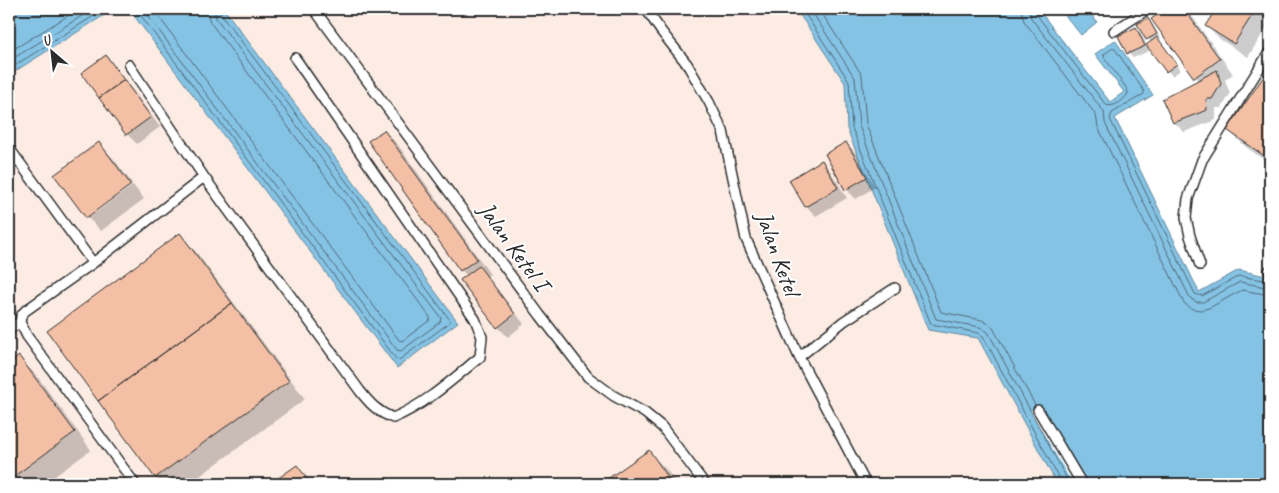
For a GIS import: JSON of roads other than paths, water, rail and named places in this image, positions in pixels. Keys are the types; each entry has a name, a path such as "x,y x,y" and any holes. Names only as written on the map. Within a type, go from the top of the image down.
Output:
{"lane":[{"name":"Jalan Ketel I","path":"314,9 588,377 614,396 645,413 662,427 705,484"},
{"name":"Jalan Ketel","path":"646,9 687,64 710,102 723,131 746,238 799,357 866,484"},
{"path":"1114,31 1148,9"},
{"path":"1200,266 1186,218 1188,199 1202,160 1270,51"},
{"path":"129,65 204,177 370,405 393,418 440,390 480,357 482,337 475,319 295,58"},
{"path":"9,148 92,263"},
{"path":"135,484 27,336 20,322 21,316 25,311 92,263 204,177"},
{"path":"799,357 844,321 894,288"},
{"path":"9,330 20,322"},
{"path":"1038,410 1082,484"}],"water":[{"path":"9,9 114,9 9,75"},
{"path":"129,9 224,9 458,322 397,368"},
{"path":"796,9 1038,9 1110,102 1124,92 1095,54 1115,40 1153,95 1115,118 1199,292 1239,270 1270,277 1270,484 1057,484 978,338 928,330 847,129 845,83"},
{"path":"1060,9 1087,9 1097,22 1081,35"}]}
